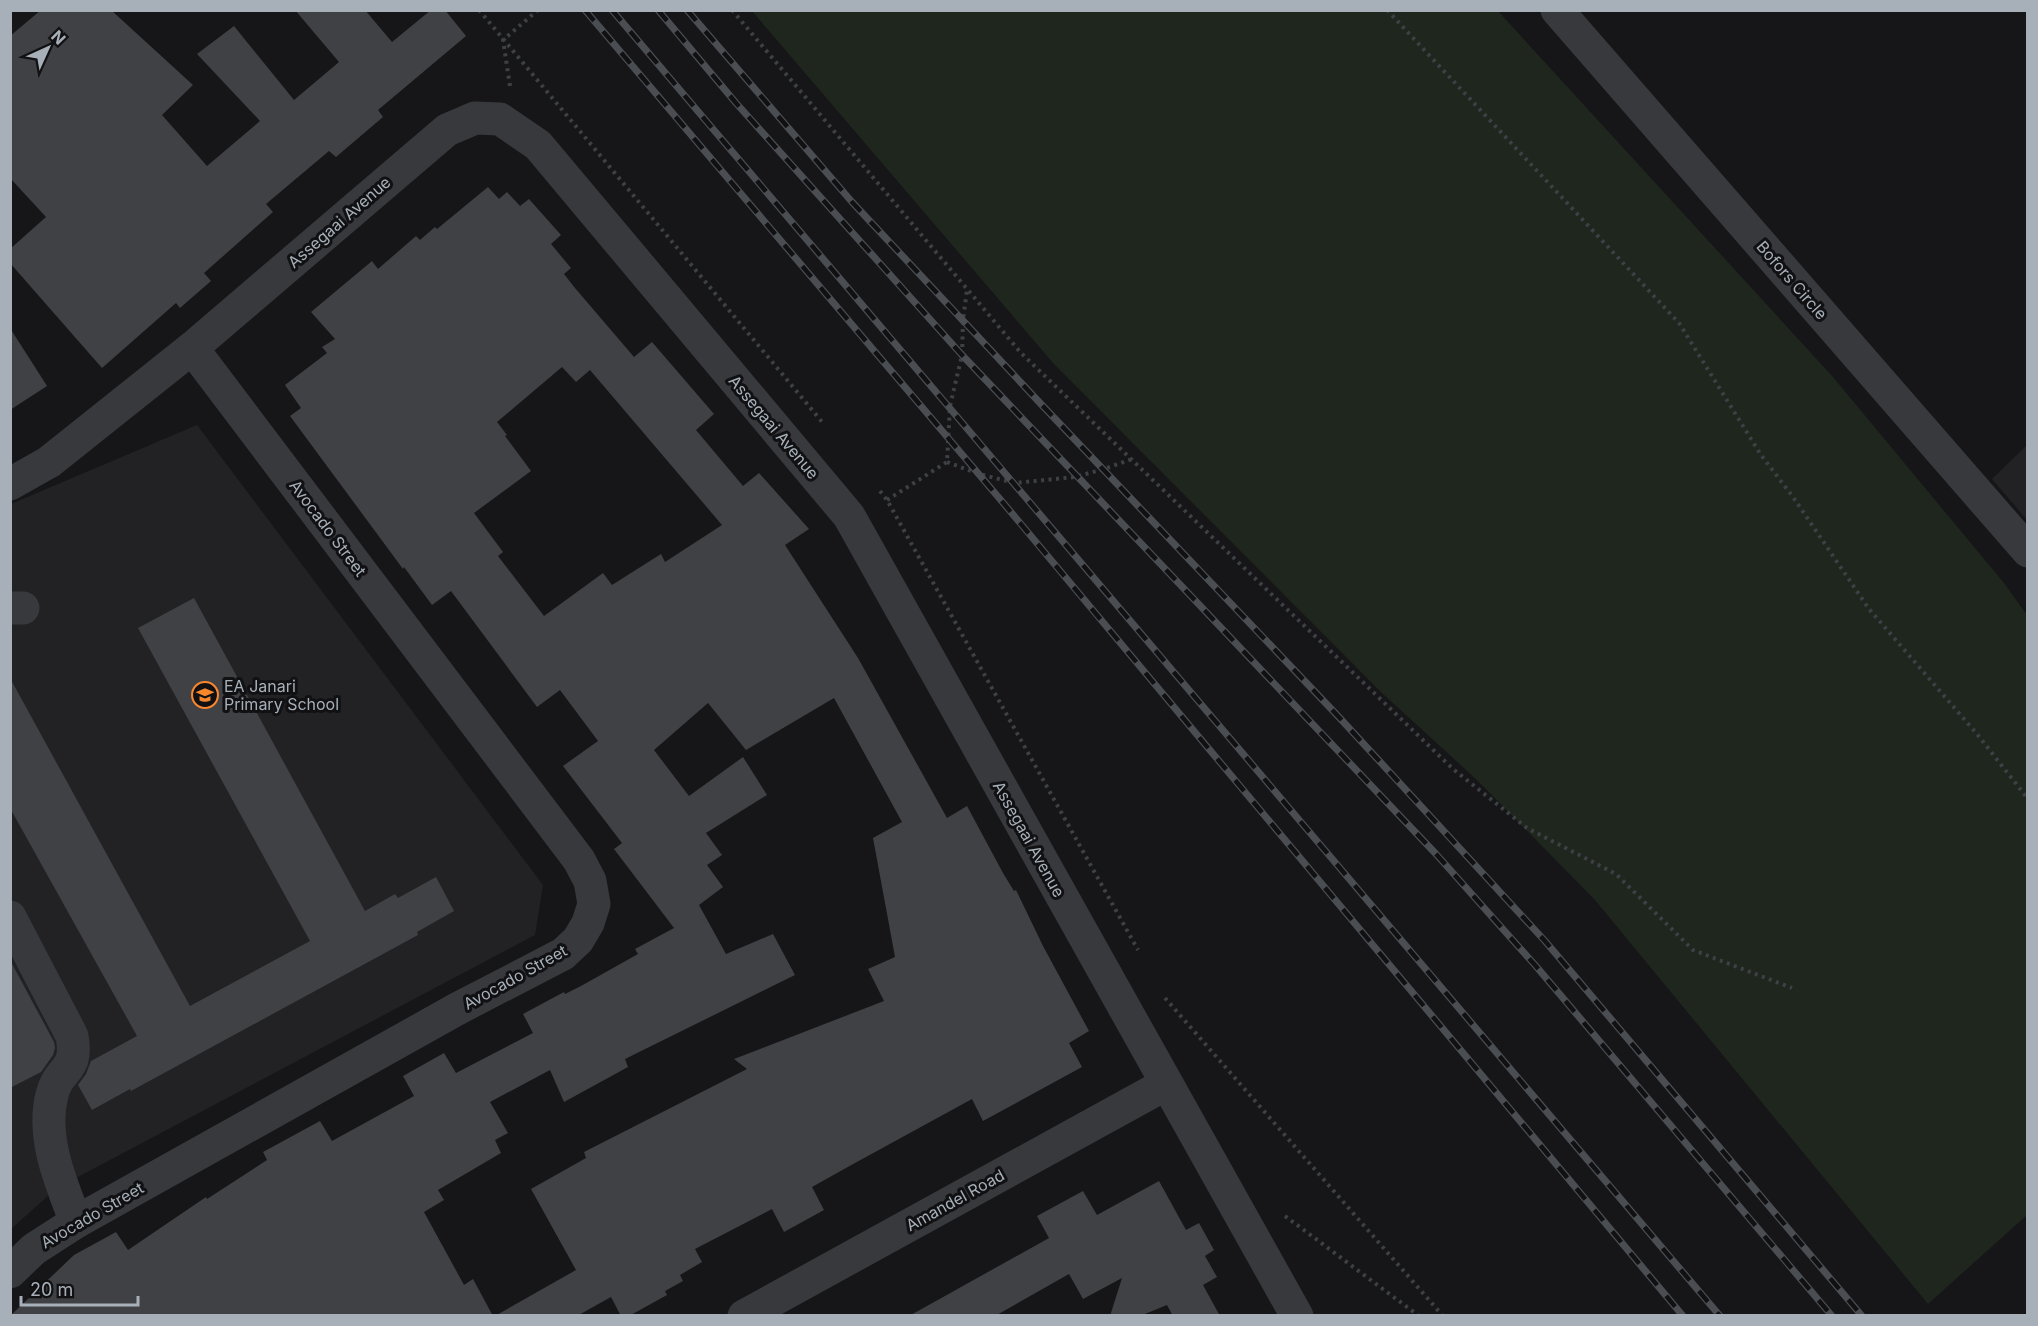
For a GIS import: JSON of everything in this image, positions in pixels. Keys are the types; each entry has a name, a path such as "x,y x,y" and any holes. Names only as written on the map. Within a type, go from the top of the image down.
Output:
{"street":[{"name":"Bofors Circle","path":"1557,10 2028,550"},
{"name":"Assegaai Avenue","path":"10,484 49,462 192,348 447,130 475,118 500,119 538,145 849,516 1297,1316"},
{"name":"Avocado Street","path":"10,1272 34,1249 76,1222 457,1009 563,954 578,940 588,923 594,904 590,881 579,860 192,348"},
{"path":"10,917 72,1036 75,1052 73,1061 52,1091 48,1110 56,1166 76,1222"},
{"name":"Amandel Road","path":"744,1316 1166,1084"}],"path":[{"path":"503,40 538,10"},
{"path":"732,10 1021,353 1454,769 1527,828 1616,874 1693,950 1792,988"},
{"path":"1387,10 1679,323 1761,455 1793,497 1869,609 1977,734 2028,799"},
{"path":"947,462 950,406 962,355 967,289"},
{"path":"947,462 979,474 1015,483 1075,477 1132,459"},
{"path":"887,500 947,462"},
{"path":"1281,1213 1419,1316"}],"shaded area":[{"path":"752,11 1498,11 1833,377 2004,583 2027,615 2027,1215 1928,1304 1595,900 1477,780 1382,693 1053,363"},
{"name":"EA Janari Primary School","path":"197,425 543,885 535,935 57,1188 11,1229 11,504"},
{"path":"2027,445 2027,520 1992,479"}],"building":[{"path":"41,10 111,10 193,85 162,115 207,166 260,121 197,54 234,26 294,100 339,62 295,10 365,10 392,42 431,10 445,10 466,36 378,110 383,117 336,157 329,151 266,204 273,212 204,273 211,281 180,308 176,303 102,368 10,263 10,249 46,217 10,178 10,36"},
{"path":"488,187 499,199 507,192 520,206 529,199 561,235 551,244 571,268 564,274 634,357 652,342 714,414 696,430 743,486 759,473 809,529 785,545 858,658 947,818 967,806 1003,873 1014,891 1016,890 1089,1031 1069,1043 1082,1067 983,1121 972,1099 855,1163 812,1187 824,1210 784,1232 772,1209 695,1249 702,1262 680,1275 683,1281 665,1291 667,1295 629,1316 621,1316 611,1297 577,1316 495,1316 576,1270 531,1189 586,1158 584,1152 747,1069 734,1059 884,1001 868,969 895,957 873,838 902,822 834,698 746,750 708,703 654,750 689,796 743,757 767,795 706,833 722,855 707,865 723,887 699,905 726,954 773,934 795,975 625,1059 628,1067 564,1102 550,1070 490,1102 508,1133 495,1140 501,1153 438,1190 444,1200 424,1212 464,1285 473,1279 493,1316 10,1316 74,1255 116,1232 128,1250 206,1197 207,1199 267,1160 263,1152 320,1121 332,1141 414,1096 403,1076 444,1053 456,1073 533,1033 523,1014 564,992 565,994 581,986 638,954 635,949 674,928 614,849 622,843 563,766 598,741 560,690 537,707 451,591 432,605 290,416 301,408 285,385 327,353 322,347 335,339 311,312 372,261 378,269 416,236 420,240 435,227 437,229","holes":["562,367 576,382 590,370 722,525 665,562 661,554 612,585 603,573 544,616 498,556 503,552 474,513 531,471 497,422"]},
{"path":"10,328 47,386 10,410"},
{"path":"194,598 365,911 395,894 398,898 436,877 454,911 417,932 418,935 92,1110 78,1085 91,1061 137,1036 10,808 10,678 190,1006 310,941 138,628"},
{"path":"10,960 54,1042 55,1048 41,1072 10,1088"},
{"path":"1159,1181 1186,1230 1199,1223 1214,1250 1205,1256 1217,1277 1203,1285 1220,1316 1173,1316 1167,1305 1140,1316 1110,1316 1122,1278 1083,1299 1069,1274 995,1316 909,1316 1049,1238 1037,1216 1083,1191 1097,1215"}],"railway":[{"path":"585,10 1005,505 1683,1316"},
{"path":"612,10 1720,1316"},
{"path":"658,10 736,103 962,355 1436,854 1535,965 1832,1316"},
{"path":"687,10 852,202 1337,715 1545,941 1862,1316"}],"place":[{"name":"EA Janari Primary School","path":"205,695"}]}
